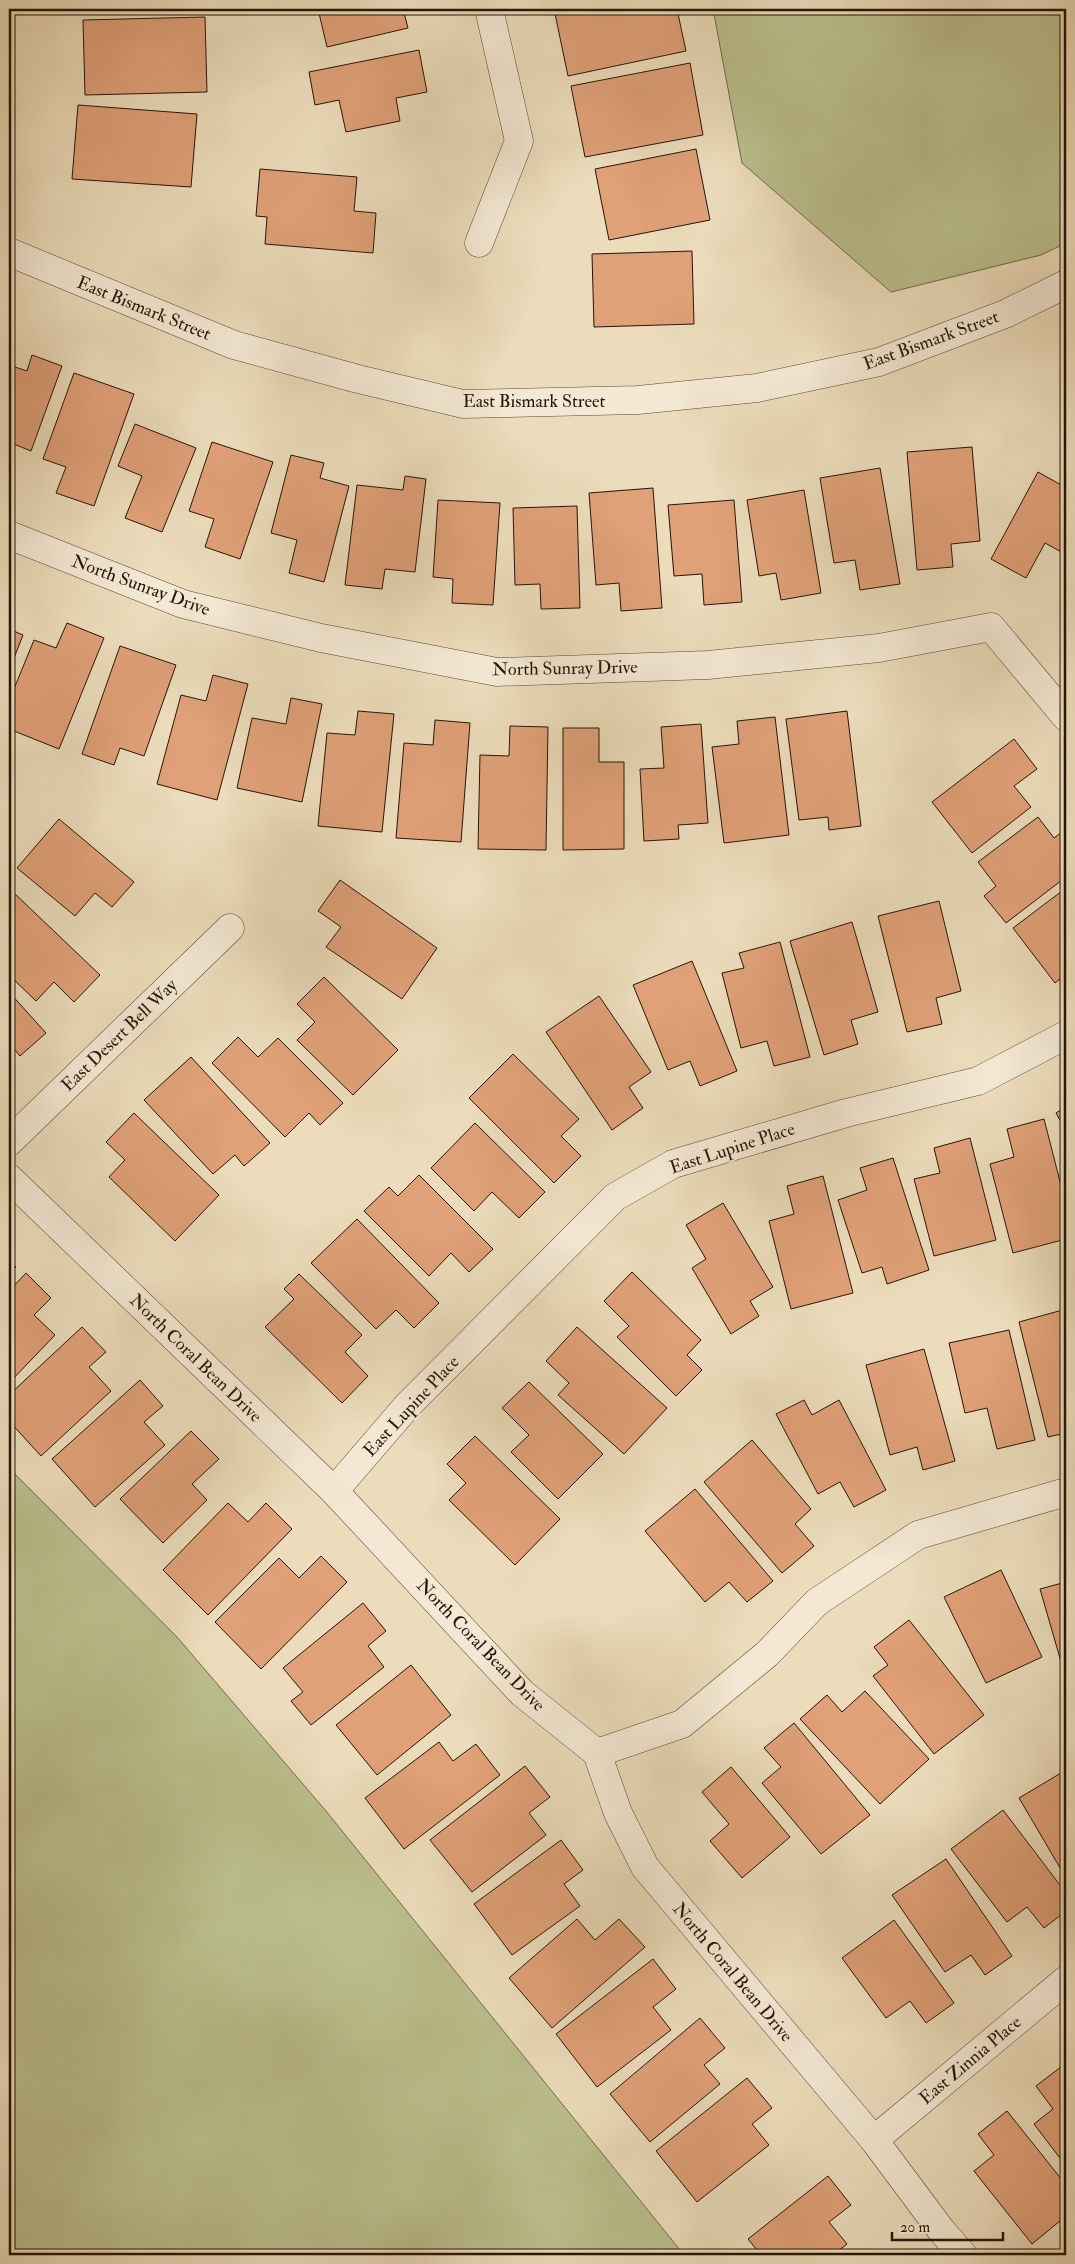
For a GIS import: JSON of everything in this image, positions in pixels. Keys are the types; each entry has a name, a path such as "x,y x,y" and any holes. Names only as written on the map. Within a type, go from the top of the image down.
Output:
{"street":[{"path":"479,243 519,141 489,9"},
{"name":"East Bismark Street","path":"9,252 234,344 358,379 463,404 638,400 758,388 879,362 1005,314 1066,284"},
{"name":"North Sunray Drive","path":"9,535 183,604 321,638 497,672 708,665 879,648 991,627 1066,717"},
{"name":"East Desert Bell Way","path":"9,1142 230,928"},
{"name":"East Lupine Place","path":"334,1491 408,1405 614,1197 673,1164 846,1113 978,1081 1066,1035"},
{"name":"North Coral Bean Drive","path":"9,1178 334,1491 522,1693 597,1753 618,1813 645,1867 874,2140 941,2230 963,2255"},
{"path":"597,1753 682,1724 767,1654 817,1602 918,1535 1066,1492"},
{"name":"East Zinnia Place","path":"874,2140 1066,1980"}],"green space":[{"path":"713,9 1066,9 1066,243 1041,255 891,292 742,163"},
{"path":"9,1468 177,1637 326,1811 684,2255 9,2255"}],"building":[{"path":"318,9 403,9 408,28 327,47"},
{"path":"554,9 677,9 686,51 568,76"},
{"path":"205,17 207,92 85,95 83,20"},
{"path":"419,50 427,92 396,98 400,121 346,132 339,100 315,105 309,72"},
{"path":"690,63 703,135 585,157 571,86"},
{"path":"78,105 197,114 191,187 72,179"},
{"path":"696,149 710,220 609,240 595,169"},
{"path":"260,169 357,177 354,211 376,213 373,253 265,244 267,217 256,216"},
{"path":"692,251 694,324 594,327 592,254"},
{"path":"32,355 62,366 31,451 9,442 9,365 27,371"},
{"path":"74,373 134,394 94,506 56,493 66,467 43,459"},
{"path":"135,424 196,448 162,532 125,518 142,476 118,466"},
{"path":"212,442 273,462 240,559 205,547 214,519 189,511"},
{"path":"972,447 980,541 951,544 953,567 917,570 907,452"},
{"path":"291,455 324,463 320,478 349,486 324,582 289,573 297,540 271,533"},
{"path":"880,468 900,584 860,590 855,560 834,563 820,478"},
{"path":"1038,472 1063,486 1066,481 1066,552 1065,554 1045,543 1026,578 991,559"},
{"path":"405,476 426,479 415,572 385,569 382,589 345,585 357,485 403,490"},
{"path":"653,488 662,608 621,611 619,583 596,585 589,493"},
{"path":"804,490 821,593 781,600 776,573 759,576 747,500"},
{"path":"438,500 500,503 493,605 452,603 453,579 433,577"},
{"path":"734,500 742,602 704,605 702,574 674,576 668,505"},
{"path":"577,506 580,608 541,609 540,584 515,585 513,508"},
{"path":"67,623 104,638 59,749 9,729 9,701 34,640 56,648"},
{"path":"9,629 23,635 9,671"},
{"path":"120,646 176,665 144,756 120,748 114,765 82,754"},
{"path":"213,675 248,684 217,800 157,784 181,695 206,701"},
{"path":"291,698 322,704 302,802 237,788 252,718 286,724"},
{"path":"358,711 394,714 382,832 318,826 327,733 355,735"},
{"path":"847,711 861,826 829,830 828,817 799,820 786,719"},
{"path":"775,717 789,835 724,843 712,747 739,744 737,721"},
{"path":"435,720 470,723 461,842 396,838 404,743 433,745"},
{"path":"701,724 708,823 678,825 679,839 644,841 640,769 664,768 661,727"},
{"path":"510,726 548,727 546,850 478,849 480,755 509,756"},
{"path":"563,728 599,728 599,762 624,762 624,849 563,850"},
{"path":"1014,739 1037,769 1014,786 1031,807 972,853 932,802"},
{"path":"1038,817 1054,838 1066,829 1066,877 1006,923 984,896 996,886 978,862"},
{"path":"59,819 134,882 112,907 95,893 75,916 17,868"},
{"path":"340,880 437,948 402,999 326,947 341,927 318,911"},
{"path":"1066,888 1066,974 1055,983 1013,928"},
{"path":"13,892 100,975 74,1002 54,982 36,1001 9,975 9,897"},
{"path":"939,901 961,991 936,998 942,1024 907,1032 878,916"},
{"path":"852,922 878,1012 851,1020 858,1044 824,1055 790,941"},
{"path":"780,942 810,1057 774,1066 767,1041 741,1048 722,973 744,968 739,953"},
{"path":"692,961 737,1071 700,1086 690,1061 668,1070 633,985"},
{"path":"324,977 398,1050 353,1095 297,1040 315,1022 297,1004"},
{"path":"9,992 46,1033 20,1056 9,1043"},
{"path":"599,996 651,1072 629,1087 643,1108 612,1130 546,1032"},
{"path":"238,1037 258,1057 278,1038 343,1103 320,1125 309,1113 285,1137 212,1063"},
{"path":"513,1054 579,1119 561,1136 581,1156 554,1183 469,1098"},
{"path":"191,1057 270,1143 244,1166 235,1155 213,1174 144,1100"},
{"path":"1066,1107 1066,1131 1056,1113"},
{"path":"134,1113 219,1195 175,1241 109,1177 125,1160 106,1142"},
{"path":"1044,1119 1066,1205 1066,1239 1013,1253 990,1164 1014,1157 1007,1129"},
{"path":"475,1123 545,1192 519,1218 492,1192 474,1211 431,1168"},
{"path":"970,1138 996,1240 934,1256 914,1179 940,1173 934,1148"},
{"path":"893,1158 929,1270 887,1284 882,1267 862,1273 838,1200 867,1190 860,1168"},
{"path":"419,1175 493,1249 469,1272 451,1253 429,1276 364,1211 389,1187 398,1196"},
{"path":"823,1176 853,1293 791,1309 769,1221 794,1214 787,1186"},
{"path":"723,1203 773,1287 750,1301 759,1316 731,1334 692,1268 706,1259 686,1225"},
{"path":"357,1219 439,1303 414,1328 396,1310 376,1329 311,1263"},
{"path":"9,1260 16,1267 9,1274"},
{"path":"632,1272 701,1340 687,1355 702,1370 676,1396 617,1337 629,1326 604,1301"},
{"path":"26,1273 51,1298 34,1315 55,1335 9,1383 9,1291"},
{"path":"299,1274 362,1335 345,1352 368,1376 342,1403 265,1327 294,1299 284,1289"},
{"path":"1066,1309 1066,1433 1048,1437 1019,1322"},
{"path":"82,1327 106,1352 89,1367 111,1391 41,1456 9,1421 9,1395"},
{"path":"577,1327 667,1408 624,1454 558,1395 569,1383 546,1361"},
{"path":"1009,1330 1035,1440 997,1449 987,1408 965,1413 949,1343"},
{"path":"924,1349 955,1461 923,1470 917,1447 890,1455 866,1365"},
{"path":"140,1380 163,1406 144,1422 165,1445 95,1507 52,1459"},
{"path":"529,1382 603,1454 558,1499 511,1452 529,1435 502,1408"},
{"path":"804,1400 812,1415 839,1400 886,1490 854,1507 840,1482 818,1494 776,1414"},
{"path":"191,1431 219,1459 192,1484 207,1500 163,1543 120,1499"},
{"path":"475,1436 560,1519 515,1565 449,1500 466,1483 447,1464"},
{"path":"752,1440 811,1509 795,1524 814,1546 782,1573 704,1482"},
{"path":"695,1489 773,1581 747,1602 729,1582 705,1602 645,1531"},
{"path":"228,1503 248,1522 266,1503 292,1529 208,1615 163,1570"},
{"path":"1066,1555 1066,1575 1061,1556"},
{"path":"321,1556 347,1582 261,1669 215,1622 279,1558 299,1578"},
{"path":"1001,1570 1042,1657 986,1683 944,1597"},
{"path":"1066,1582 1066,1679 1040,1589"},
{"path":"363,1603 386,1631 368,1646 384,1667 311,1725 291,1701 303,1692 283,1668"},
{"path":"909,1620 984,1715 934,1754 873,1676 888,1665 874,1647"},
{"path":"411,1665 451,1715 377,1775 336,1725"},
{"path":"865,1691 929,1759 880,1804 800,1719 827,1695 842,1712"},
{"path":"794,1723 870,1815 821,1854 762,1783 781,1767 764,1748"},
{"path":"439,1742 453,1761 476,1744 500,1775 404,1849 365,1798"},
{"path":"525,1766 550,1797 529,1813 546,1835 472,1892 430,1840"},
{"path":"731,1767 790,1837 742,1878 710,1841 729,1824 702,1792"},
{"path":"1066,1770 1066,1878 1019,1798"},
{"path":"1003,1810 1066,1893 1066,1911 1044,1928 1027,1907 1007,1922 951,1849"},
{"path":"561,1840 583,1870 564,1884 580,1906 512,1955 474,1904"},
{"path":"946,1859 1012,1956 985,1975 971,1955 945,1972 892,1895"},
{"path":"577,1919 595,1940 619,1919 645,1947 552,2028 509,1978"},
{"path":"894,1920 954,2003 926,2023 910,2001 886,2018 842,1958"},
{"path":"653,1959 676,1989 653,2007 671,2030 597,2087 556,2034"},
{"path":"700,2018 725,2048 704,2065 720,2084 650,2142 610,2094"},
{"path":"1066,2063 1066,2166 1034,2124 1053,2109 1036,2086"},
{"path":"747,2078 772,2108 752,2124 769,2145 697,2202 656,2151"},
{"path":"1007,2111 1066,2185 1066,2216 1032,2244 974,2171 994,2155 978,2134"},
{"path":"828,2176 851,2205 829,2222 847,2244 833,2255 761,2255 748,2239"}]}
